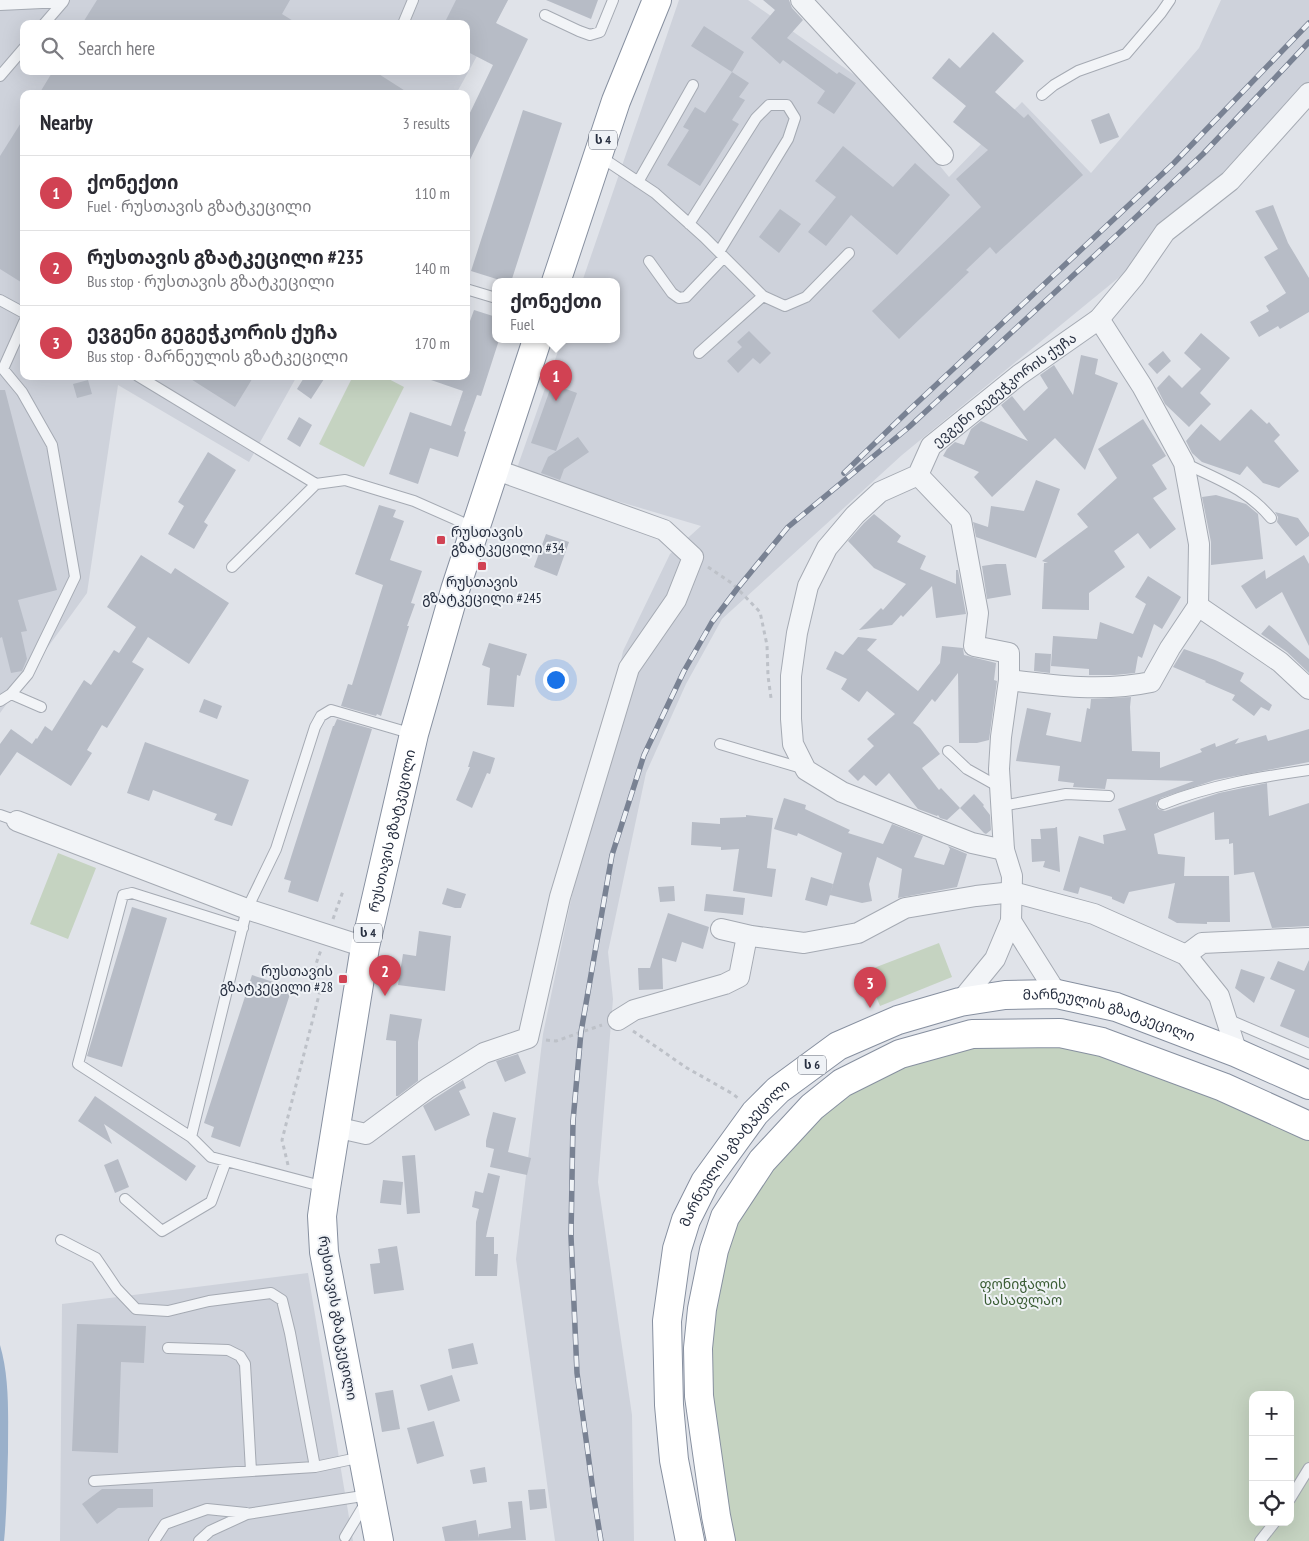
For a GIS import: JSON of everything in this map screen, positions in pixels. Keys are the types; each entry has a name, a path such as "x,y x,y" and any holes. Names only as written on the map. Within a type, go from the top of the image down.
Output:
{"highway":[{"name":"ს 4","path":"557,278 616,101 657,0"},
{"name":"რუსთავის გზატკეცილი","path":"379,1541 324,1252 322,1216 365,947 414,734 455,590 536,343"},
{"name":"მარნეულის გზატკეცილი","path":"690,1541 674,1460 669,1404 667,1320 677,1248 686,1220 705,1182 755,1113 778,1090 838,1046 898,1020 960,1002 1005,995 1057,994 1116,1008 1237,1053 1309,1084"},
{"name":"მარნეულის გზატკეცილი","path":"722,1541 716,1516 699,1396 698,1348 702,1309 714,1250 725,1217 762,1161 812,1107 842,1083 900,1054 972,1034 1060,1033 1102,1042 1223,1087 1309,1126"}],"street":[{"path":"801,0 943,155"},
{"name":"ევგენი გეგეჭკორის ქუჩა","path":"918,475 931,446 1019,375 1100,319 1134,277 1165,232 1230,181 1309,93"},
{"path":"1009,680 1057,686 1128,687 1151,682 1170,648 1198,606 1199,544 1184,464 1142,386 1100,319"},
{"path":"335,1127 366,1134 428,1088 484,1053 528,1038 560,897 629,668 676,600 693,557 664,530 494,469"},
{"path":"960,1002 996,959 1011,921 1012,876 1004,850 999,769 1001,737 1009,680 1009,653 974,646 978,613 961,520 918,475 880,492 855,515 828,548 808,586 797,633 791,676 791,719 794,744 806,770 842,792 972,843 1004,850"},
{"path":"1198,606 1280,662 1309,689"},
{"path":"8,818 245,919 328,935 365,947"},
{"path":"721,929 747,936 804,944 858,933 905,908 1013,892 1094,914 1186,955 1219,996 1237,1053"},
{"path":"1011,921 1057,994"},
{"path":"618,1020 634,1010 724,984 739,977 747,936"},
{"path":"1186,955 1202,943 1309,938"}],"lane":[{"path":"404,20 413,0"},
{"path":"545,15 590,35 600,32 613,0"},
{"path":"1042,94 1078,71 1126,54 1170,0"},
{"path":"0,5 63,1"},
{"path":"47,20 63,1"},
{"path":"0,76 20,53"},
{"path":"638,182 693,85"},
{"path":"648,261 672,293 679,298 686,298 721,255 788,139 795,118 787,105 769,105 756,118 689,224"},
{"path":"598,155 655,193 763,296 785,306 806,297 849,253"},
{"path":"470,290 492,297"},
{"path":"699,353 763,296"},
{"path":"0,300 20,310"},
{"path":"0,702 11,694 28,674 75,577 52,445 22,392 2,369 20,331"},
{"path":"145,380 316,484"},
{"path":"1184,464 1240,490 1261,506 1271,518"},
{"path":"232,567 316,484 345,480 414,501 476,528"},
{"path":"11,694 41,707"},
{"path":"190,1136 245,919 276,849 315,727 321,716 332,710 414,734"},
{"path":"720,744 806,770"},
{"path":"948,751 1001,797 1066,794 1109,796"},
{"path":"1163,804 1190,793 1257,778 1309,770"},
{"path":"245,919 132,893 123,895 78,1064 190,1136 211,1157 326,1188"},
{"path":"1226,1018 1309,1054"},
{"path":"125,1199 162,1231 211,1202 226,1161"},
{"path":"61,1240 96,1258 117,1290 136,1309 168,1311 210,1301 271,1293 282,1300 315,1467"},
{"path":"168,1348 228,1350 240,1356 246,1364 252,1471"},
{"path":"94,1481 315,1467 364,1457"},
{"path":"1294,1492 1309,1468"},
{"path":"154,1541 165,1524 207,1509 247,1514 371,1495"},
{"path":"345,1537 371,1495"},
{"path":"199,1541 210,1531 247,1514"},
{"path":"1260,1541 1272,1526"}],"path":[{"path":"693,557 733,584 760,612 767,645 768,676 772,706 791,719"},
{"path":"328,935 343,891"},
{"path":"528,1038 556,1041 618,1020 687,1068 733,1094 755,1113"}],"shaded area":[{"path":"508,0 470,69 470,20 20,20 20,75 467,75 458,90 20,90 20,380 295,380 249,462 118,385 87,593 0,713 0,1"},
{"path":"679,0 748,0 880,93 949,177 1022,102 1091,173 1199,48 1221,0 1309,0 1309,107 1238,180 902,455 722,619 686,684 646,773 608,952 613,999 598,1182 632,1415 634,1541 555,1541 516,1259 543,1034 623,651 670,554 701,526 516,471 561,343 620,343 620,278 583,278"},
{"path":"308,1273 353,1541 60,1541 62,1304"}],"green space":[{"path":"351,380 391,380 404,387 364,467 319,444"},
{"path":"58,853 96,868 68,939 30,924"},
{"path":"939,943 952,977 880,1006 866,971"},
{"name":"ფონიჭალის სასაფლაო","path":"968,1038 1098,1047 1309,1138 1309,1541 730,1541 704,1387 720,1254 750,1196 835,1095"}],"water":[{"path":"0,1345 7,1385 8,1412 7,1496 4,1541 0,1541"}],"building":[{"path":"97,0 290,0 282,14 292,20 84,20"},
{"path":"456,0 508,0 496,23 528,39 470,160 470,113 493,65 470,53 470,20 446,20"},
{"path":"546,0 598,0 591,19"},
{"path":"763,0 789,0 792,8 803,20 787,38 837,74 839,72 856,83 834,114 817,103 825,91 783,60 780,64 751,38 775,10"},
{"path":"704,26 744,52 732,72 691,46"},
{"path":"993,32 1024,61 995,92 1024,118 1028,114 1083,175 996,254 990,247 966,270 969,272 899,339 872,311 981,207 956,179 988,150 953,122 966,106 932,78 949,58 960,68"},
{"path":"732,72 749,83 739,97 745,100 732,120 739,124 700,186 667,165 689,130 683,127 695,107 705,113"},
{"path":"51,75 380,75 404,90 41,90"},
{"path":"523,110 562,123 512,278 493,278 471,271"},
{"path":"1109,113 1119,137 1100,144 1091,120"},
{"path":"20,124 20,282 0,269 0,156"},
{"path":"843,146 893,187 915,163 950,195 897,255 851,215 826,246 808,232 836,197 815,181"},
{"path":"1273,205 1288,243 1309,278 1309,312 1280,329 1278,326 1259,337 1250,322 1269,311 1266,306 1286,293 1264,257 1278,249 1255,211"},
{"path":"780,209 801,224 779,253 759,237"},
{"path":"474,310 492,316 492,343 498,343 481,396 477,395 464,431 466,432 458,457 430,448 418,484 389,474 410,412 451,426 463,391 431,380 470,380 470,321"},
{"path":"749,331 771,353 760,364 753,358 738,373 727,361 742,347 737,342"},
{"path":"1201,333 1230,358 1200,393 1211,404 1189,427 1165,404 1157,388 1169,375 1182,388 1201,369 1184,353"},
{"path":"1163,351 1171,361 1157,374 1148,364"},
{"path":"1081,355 1098,359 1095,374 1118,383 1085,470 1055,438 992,497 974,477 979,472 943,456 947,449 955,442 964,445 971,429 981,421 1028,441 1001,405 1012,396 1024,411 1048,388 1040,375 1054,365 1073,395"},
{"path":"88,380 92,394 77,398 73,384"},
{"path":"192,380 252,380 235,407"},
{"path":"303,380 323,380 311,399 297,389"},
{"path":"552,384 577,393 556,451 531,443"},
{"path":"0,390 5,390 57,590 18,600 27,631 21,632 27,659 22,671 11,673 2,637 0,638"},
{"path":"1251,409 1267,424 1269,422 1280,435 1274,441 1299,471 1279,488 1263,483 1247,466 1240,475 1202,462 1192,453 1186,441 1201,424 1220,441"},
{"path":"299,417 312,425 300,447 287,439"},
{"path":"1143,419 1166,456 1152,465 1167,489 1153,498 1176,529 1150,549 1138,533 1114,551 1125,567 1089,593 1089,610 1042,609 1044,563 1048,563 1042,561 1088,527 1077,514 1117,478 1098,449"},
{"path":"578,437 589,452 564,469 560,480 541,473 548,457"},
{"path":"208,452 236,470 204,522 208,525 194,549 168,534 184,506 178,502"},
{"path":"1036,480 1060,489 1036,558 976,537 973,522 988,527 991,506 1024,511"},
{"path":"1216,495 1246,504 1258,514 1263,559 1211,565 1211,542 1202,497"},
{"path":"379,505 396,510 393,517 404,521 390,560 422,571 411,603 415,604 407,626 409,626 381,716 377,714 376,716 341,706 348,684 352,685 383,585 355,574"},
{"path":"1275,512 1298,518 1309,533 1309,536 1296,546 1277,522 1278,517"},
{"path":"874,514 901,536 897,542 926,556 920,569 956,584 956,570 958,570 966,614 936,618 932,586 903,617 901,615 892,625 859,630 881,608 883,610 906,584 874,568 848,541"},
{"path":"546,534 569,542 557,576 534,567"},
{"path":"141,555 171,574 175,568 229,603 189,664 148,637 132,662 144,669 107,728 102,725 87,750 92,753 71,786 17,752 0,776 0,744 11,729 32,744 45,726 52,731 84,680 91,685 114,650 119,653 136,627 107,607"},
{"path":"1304,555 1309,564 1309,646 1282,592 1256,609 1241,586 1265,570 1266,579"},
{"path":"1006,564 1011,595 987,599 982,566"},
{"path":"1148,576 1181,597 1162,629 1154,624 1142,658 1138,656 1135,673 1089,675 1089,669 1051,666 1053,636 1097,639 1100,622 1133,634 1146,604 1135,597"},
{"path":"1269,625 1309,659 1309,673 1287,652 1261,634"},
{"path":"858,637 877,639 867,650 918,691 940,663 942,646 963,648 964,655 996,663 994,680 997,681 989,740 977,743 959,743 958,673 935,702 932,699 913,723 920,728 940,754 922,768 939,790 941,788 960,808 947,820 918,809 889,773 876,786 864,775 858,781 848,771 874,746 867,739 895,714 867,691 859,702 841,689 847,679 826,669 835,651 843,655"},
{"path":"489,643 527,654 520,676 517,675 514,707 487,705 490,668 482,665"},
{"path":"1184,649 1244,673 1240,681 1272,705 1269,711 1261,707 1254,716 1232,700 1235,695 1173,667"},
{"path":"1035,653 1051,654 1050,673 1034,671"},
{"path":"1131,697 1132,751 1160,752 1160,768 1202,752 1200,749 1215,743 1216,747 1239,738 1235,744 1266,735 1268,741 1309,729 1309,762 1215,780 1161,798 1156,803 1158,809 1165,811 1219,793 1267,783 1269,816 1309,803 1309,926 1272,928 1254,872 1234,875 1233,843 1229,844 1229,839 1215,840 1214,812 1154,834 1158,854 1185,857 1184,876 1229,876 1230,922 1207,922 1207,924 1177,923 1168,918 1175,883 1129,892 1124,904 1112,899 1112,897 1080,887 1078,894 1063,890 1079,836 1104,844 1103,835 1126,830 1118,809 1194,781 1107,779 1105,789 1073,787 1074,783 1058,781 1060,766 1016,761 1027,708 1051,713 1046,735 1081,742 1087,708 1090,709 1091,699"},
{"path":"204,699 222,706 217,719 199,712"},
{"path":"337,719 372,729 318,902 288,892 291,881 284,879 333,726"},
{"path":"145,742 249,780 232,826 214,820 217,814 153,790 149,801 127,793"},
{"path":"473,751 495,758 490,774 487,773 472,808 456,800 470,767 468,767"},
{"path":"974,794 990,815 991,830 986,834 960,808"},
{"path":"784,798 806,805 805,809 850,830 848,833 883,844 892,824 923,836 914,857 944,865 950,849 948,846 967,854 957,887 898,898 902,869 877,857 869,884 872,901 862,903 830,895 842,853 798,833 797,836 774,829"},
{"path":"746,815 773,818 767,868 776,869 772,897 733,891 739,849 721,850 721,847 691,845 692,822 720,824 720,818 746,817"},
{"path":"1056,827 1060,872 1043,867 1045,861 1032,862 1031,839 1041,839 1040,829"},
{"path":"811,877 833,884 827,906 805,900"},
{"path":"674,886 675,901 660,902 658,887"},
{"path":"447,888 466,894 461,908 442,904"},
{"path":"706,894 745,898 743,915 704,911"},
{"path":"132,907 167,918 122,1067 87,1056"},
{"path":"668,913 709,927 703,949 682,942 676,962 662,958 663,989 639,990 638,968 650,968"},
{"path":"419,931 451,936 445,991 398,985 403,954 416,956"},
{"path":"1309,960 1309,1038 1280,1026 1295,990 1270,979 1278,961 1304,971"},
{"path":"1241,969 1265,977 1254,1003 1235,988"},
{"path":"252,975 292,988 240,1147 211,1137 214,1127 204,1123"},
{"path":"390,1014 422,1019 418,1042 418,1081 398,1096 396,1096 396,1041 386,1040"},
{"path":"518,1054 526,1073 505,1082 496,1061"},
{"path":"463,1080 466,1088 459,1091 470,1115 435,1131 423,1106"},
{"path":"95,1096 196,1166 186,1181 104,1124 112,1144 78,1121"},
{"path":"493,1112 516,1118 508,1152 531,1158 527,1175 490,1167 494,1149 486,1147 486,1141"},
{"path":"415,1155 420,1213 407,1214 402,1156"},
{"path":"118,1159 129,1187 115,1193 104,1165"},
{"path":"488,1173 500,1176 486,1237 494,1237 494,1254 498,1254 497,1276 475,1276 476,1222 479,1209 472,1207 475,1191 483,1193"},
{"path":"383,1180 403,1182 401,1205 380,1203"},
{"path":"397,1246 404,1290 374,1294 370,1264 380,1263 378,1249"},
{"path":"77,1324 146,1326 144,1363 121,1362 118,1453 72,1451"},
{"path":"473,1343 478,1364 452,1369 448,1349"},
{"path":"452,1375 460,1401 428,1411 420,1385"},
{"path":"393,1390 400,1429 382,1432 375,1393"},
{"path":"434,1421 444,1456 417,1464 407,1428"},
{"path":"485,1467 487,1482 473,1484 470,1470"},
{"path":"102,1489 153,1489 153,1507 118,1508 97,1524 82,1504"},
{"path":"545,1489 547,1508 530,1510 528,1490"},
{"path":"522,1501 526,1540 445,1541 442,1527 476,1520 479,1538 479,1534 511,1528 508,1502"}],"railway":[{"path":"844,473 1174,163 1309,23"},
{"path":"601,1541 577,1373 571,1236 573,1121 581,1032 612,855 644,755 684,671 712,622 788,527 909,427 1117,235 1203,154 1309,42"}],"place":[{"name":"ქონექთი","path":"556,401"},
{"name":"რუსთავის გზატკეცილი #34","path":"441,540"},
{"name":"რუსთავის გზატკეცილი #245","path":"482,566"},
{"name":"რუსთავის გზატკეცილი #28","path":"343,979"},
{"name":"რუსთავის გზატკეცილი #235","path":"385,996"},
{"name":"ევგენი გეგეჭკორის ქუჩა","path":"870,1008"}]}
